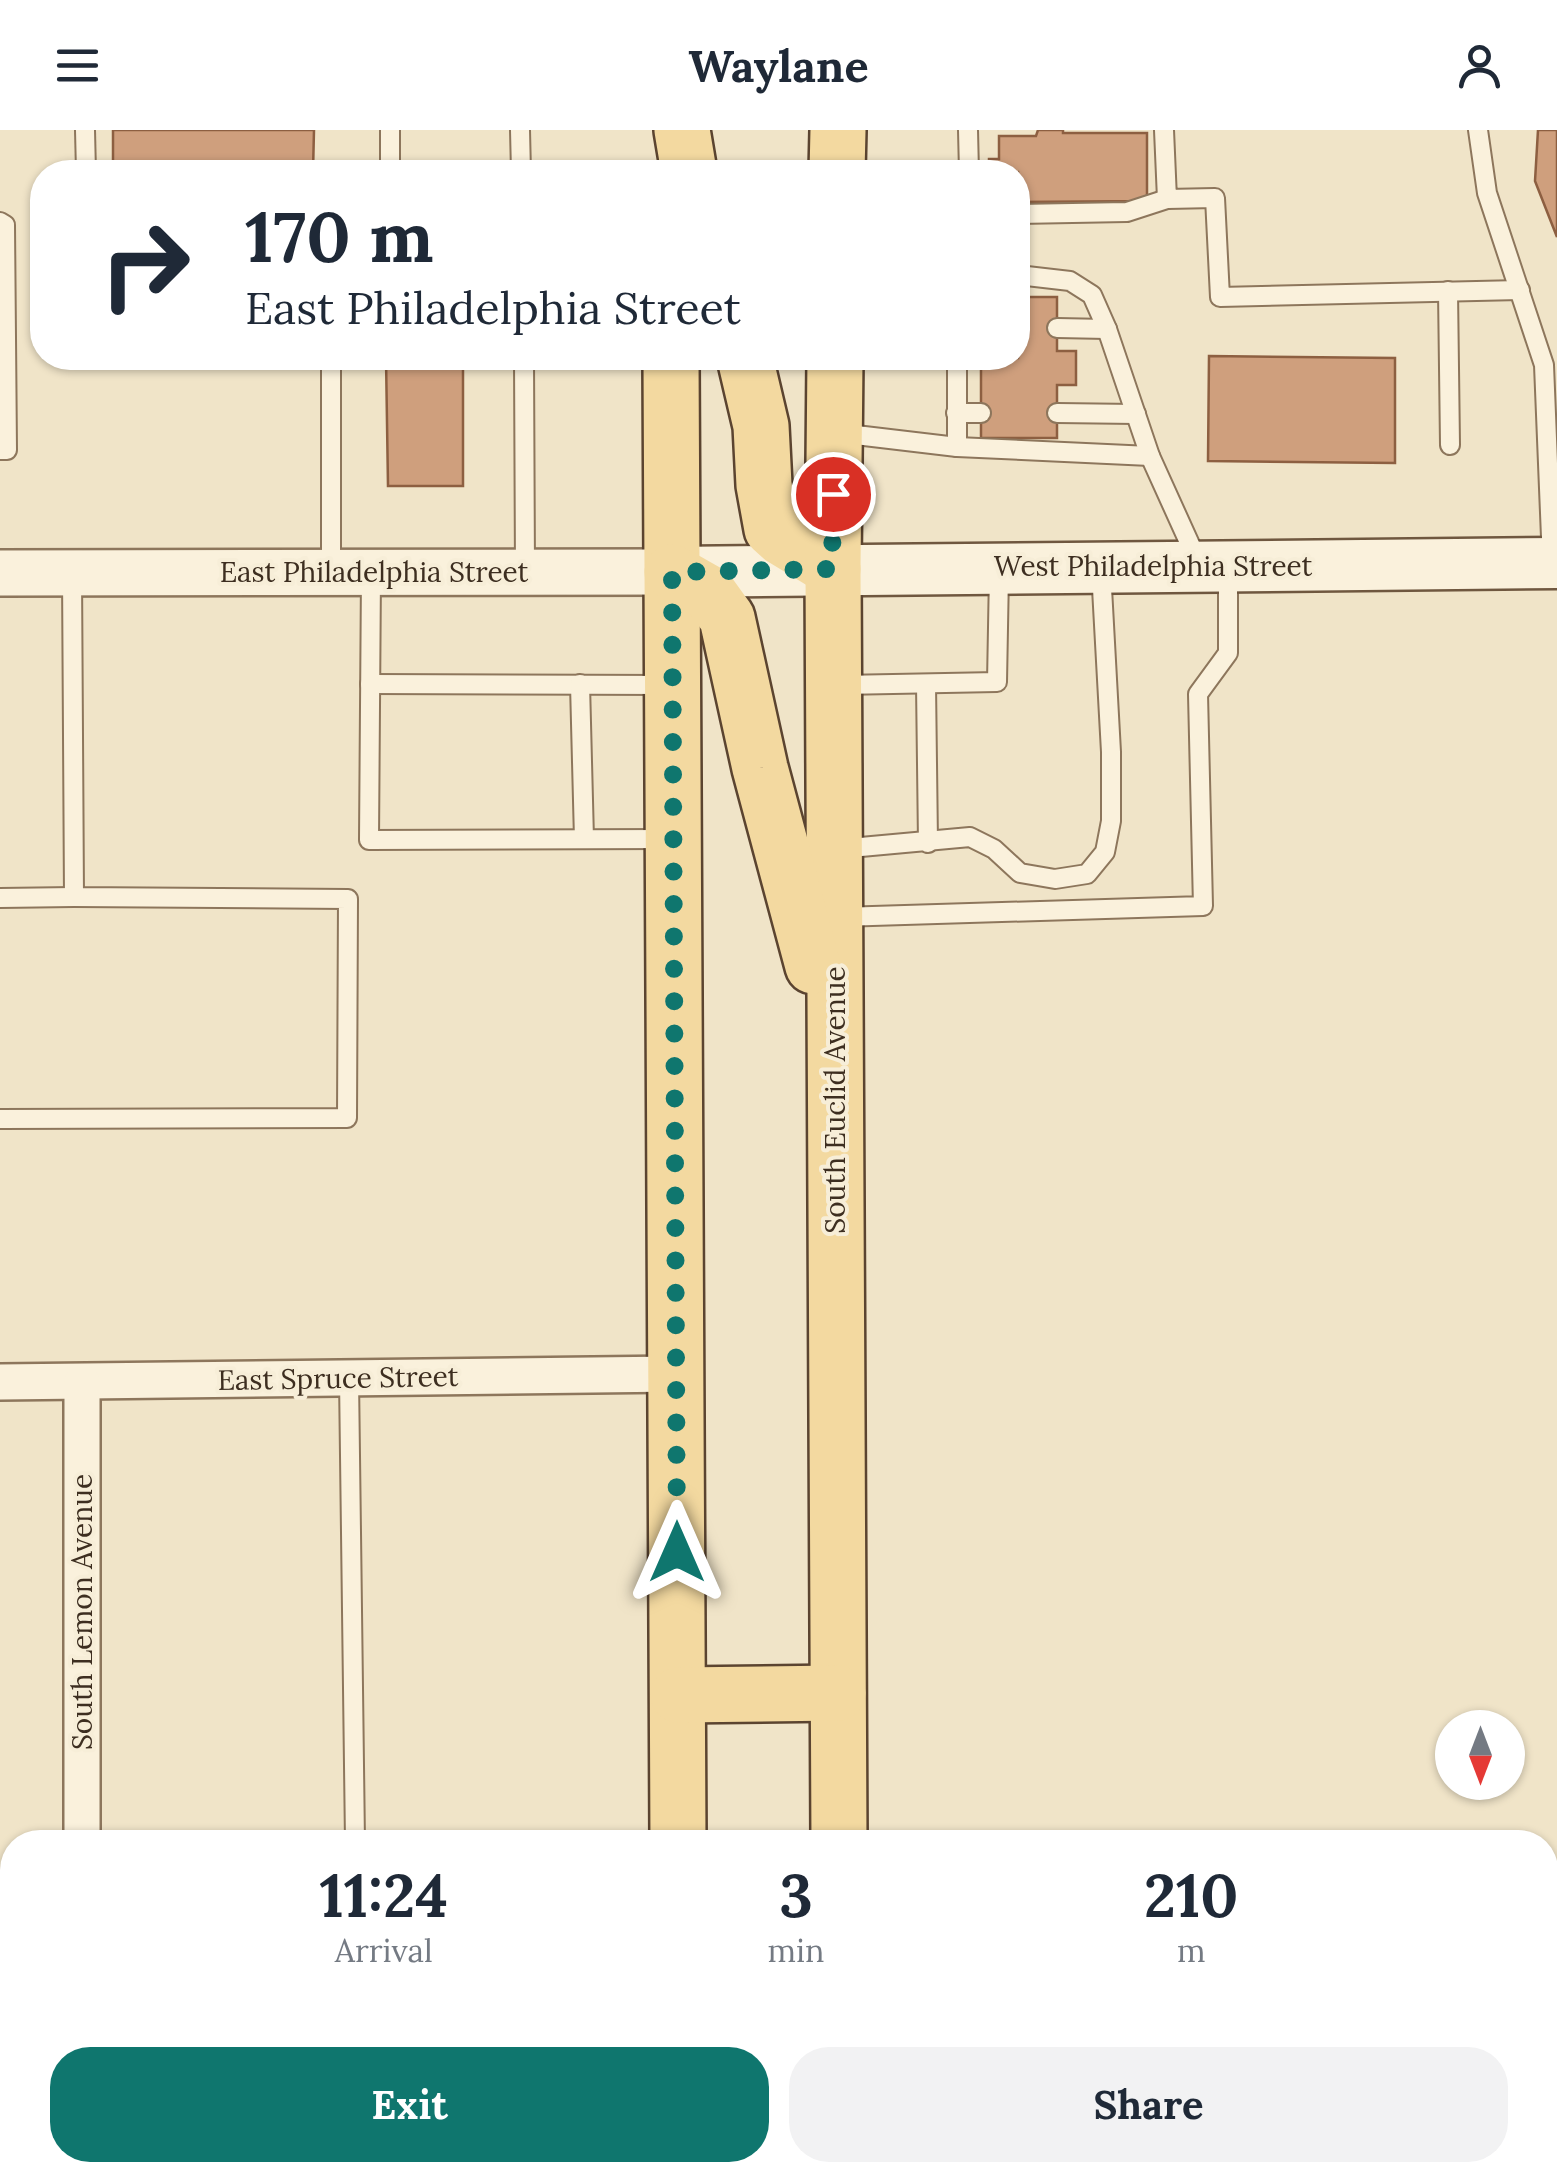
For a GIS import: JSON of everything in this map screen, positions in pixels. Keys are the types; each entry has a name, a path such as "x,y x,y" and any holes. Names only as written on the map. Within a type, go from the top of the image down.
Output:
{"main road":[{"path":"671,130 671,160"},
{"path":"682,130 687,160"},
{"path":"837,160 838,130"},
{"path":"672,370 678,1830"},
{"path":"748,370 761,426 764,485 772,528 832,569"},
{"name":"South Euclid Avenue","path":"835,370 832,569 838,1830"},
{"name":"West Philadelphia Street","path":"748,570 1555,563"},
{"name":"East Philadelphia Street","path":"672,572 748,570"},
{"path":"672,572 709,593 728,618 733,634 760,768 811,955 836,1169"},
{"path":"678,1695 838,1693"}],"street":[{"name":"East Philadelphia Street","path":"0,573 672,572"},
{"name":"East Spruce Street","path":"0,1382 677,1374"},
{"name":"South Lemon Avenue","path":"82,1382 82,1830"}],"lane":[{"path":"85,130 86,160"},
{"path":"390,130 390,160"},
{"path":"520,130 521,160"},
{"path":"968,130 969,160"},
{"path":"1164,130 1167,199"},
{"path":"1478,130 1487,193 1544,365 1555,563"},
{"path":"1030,214 1128,212 1167,199 1215,198 1220,297 1520,290"},
{"path":"0,222 5,225 7,450 0,450"},
{"path":"834,917 1203,906 1198,694 1228,653 1214,567 1150,456 1092,295 1070,282 1030,277"},
{"path":"1448,292 1450,444"},
{"path":"1058,328 1107,329"},
{"path":"331,370 351,573 370,684 370,840 674,838"},
{"path":"524,370 525,572"},
{"path":"958,370 958,447"},
{"path":"956,414 981,414"},
{"path":"1058,414 1136,414"},
{"path":"834,433 958,447 1150,456"},
{"path":"834,849 970,837 994,849 1020,873 1055,879 1088,874 1105,852 1111,821 1100,566"},
{"path":"833,686 997,682 999,568"},
{"path":"72,573 74,897"},
{"path":"370,684 673,685"},
{"path":"580,684 584,839"},
{"path":"926,684 928,843"},
{"path":"0,898 348,899 347,1118 0,1119"},
{"path":"349,1378 355,1830"}],"building":[{"path":"113,130 314,130 313,160 113,160"},
{"path":"1038,130 1147,133 1147,201 1030,202 1030,160 989,159 999,159 999,136 1036,136"},
{"path":"1538,130 1557,130 1557,237 1535,181"},
{"path":"1030,297 1057,297 1057,351 1076,351 1076,385 1057,385 1057,438 981,438 981,370 1030,370"},
{"path":"1209,356 1395,358 1395,463 1208,461"},
{"path":"386,370 463,370 463,486 388,486"}],"route":[{"path":"677,1552 672,572 832,569 833,494"}]}
